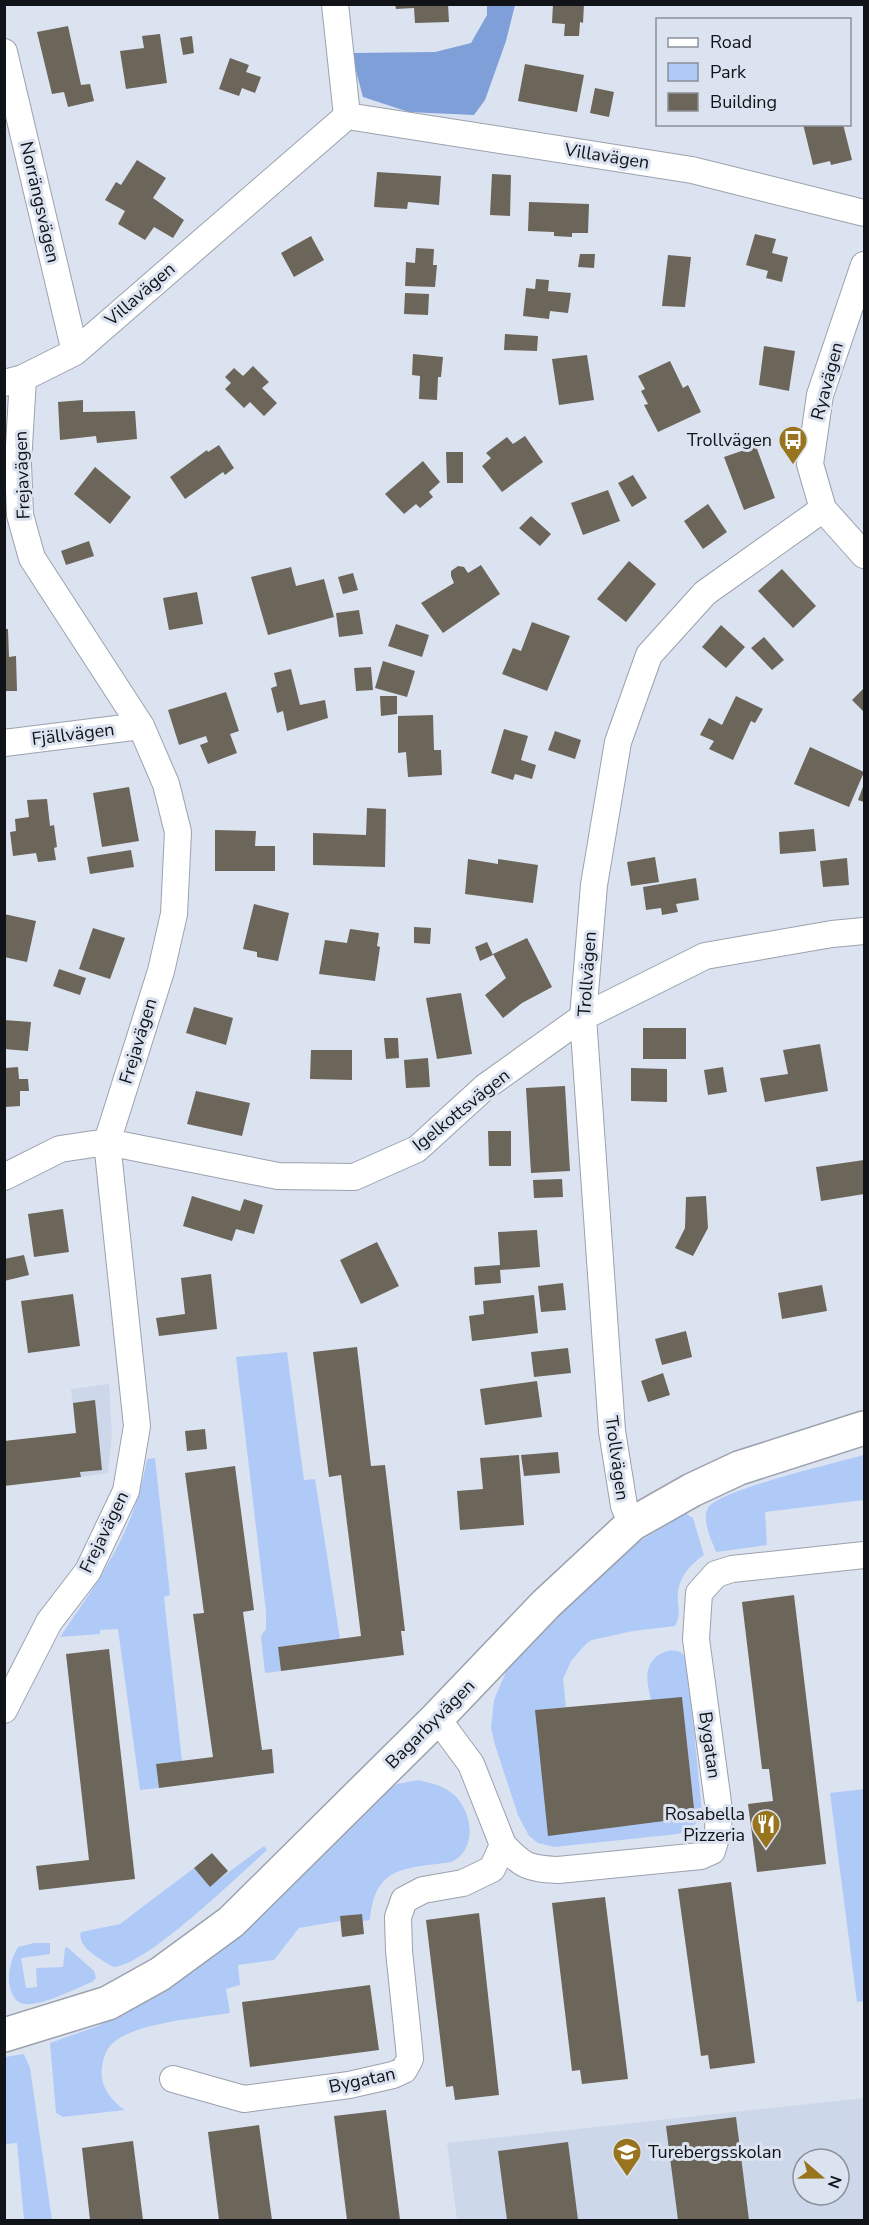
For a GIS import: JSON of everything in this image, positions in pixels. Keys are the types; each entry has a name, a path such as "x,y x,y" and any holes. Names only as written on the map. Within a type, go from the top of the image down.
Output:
{"street":[{"path":"335,4 347,116"},
{"name":"Norrängsvägen","path":"4,52 75,352"},
{"name":"Villavägen","path":"14,380 75,352 347,116 692,170 864,213"},
{"name":"Ryavägen","path":"864,265 820,395 810,464 823,509 864,555"},
{"name":"Frejavägen","path":"4,1710 49,1622 88,1571 126,1491 137,1426 107,1142 161,971 174,914 178,832 166,784 141,726 32,558 20,515 14,380"},
{"name":"Trollvägen","path":"632,1524 624,1506 612,1431 583,1017 594,885 618,742 650,655 705,593 823,509"},
{"name":"Fjällvägen","path":"4,742 141,726"},
{"name":"Igelkottsvägen","path":"4,1177 60,1149 107,1142 278,1176 354,1177 417,1149 485,1087 583,1017 705,956 832,934 864,931"},
{"name":"Bagarbyvägen","path":"4,2035 108,2003 160,1974 231,1922 437,1718 546,1604 632,1524 692,1490 739,1468 864,1428"},
{"name":"Bygatan","path":"437,1718 471,1764 503,1845 521,1864 535,1869 558,1870 701,1856 712,1851 718,1832 718,1810 696,1639 699,1593 716,1574 732,1569 864,1555"},
{"name":"Bygatan","path":"173,2079 244,2099 350,2085 393,2075 404,2070 410,2059 399,1951 398,1917 404,1900 423,1890 463,1883 492,1869 503,1845"}],"shaded area":[{"path":"487,5 515,5 506,41 485,100 474,115 409,112 363,97 351,53 435,52 471,43 487,15"},
{"path":"109,1384 112,1434 108,1473 81,1477 71,1389"},
{"name":"Turebergsskolan","path":"864,2098 864,2220 457,2220 447,2143"}],"green space":[{"path":"287,1352 304,1480 315,1479 340,1639 278,1647 281,1671 265,1673 261,1636 266,1629 266,1612 236,1357"},
{"path":"864,1455 864,1500 765,1512 767,1545 716,1552 708,1530 706,1513 708,1508 717,1501 755,1485"},
{"path":"155,1458 170,1595 164,1597 182,1761 156,1764 159,1788 140,1790 118,1629 100,1630 100,1634 60,1637 114,1553 134,1510 147,1459"},
{"path":"685,1513 693,1518 704,1555 692,1564 681,1581 678,1595 679,1612 675,1626 633,1631 592,1640 571,1661 563,1679 566,1707 536,1710 695,1817 682,1698 651,1700 647,1679 649,1667 658,1656 666,1651 682,1653 688,1669 702,1813 693,1826 678,1834 554,1847 538,1843 529,1836 518,1815 491,1728 494,1700 507,1669 603,1570 637,1543"},
{"path":"418,1780 445,1788 460,1801 465,1810 470,1830 469,1840 460,1856 451,1862 406,1869 386,1879 378,1889 370,1920 363,1921 361,1914 341,1916 340,1921 299,1928 274,1960 238,1965 240,1985 226,1989 230,2013 148,2027 119,2038 107,2051 103,2062 102,2080 107,2092 125,2110 63,2117 56,2113 50,2043 98,2026 184,1978 216,1953 380,1796 397,1784"},
{"path":"864,1789 864,2001 857,2002 830,1793"},
{"path":"264,1846 267,1850 170,1936 129,1962 114,1967 92,1953 82,1943 81,1932 120,1924 194,1868 210,1886"},
{"path":"34,1943 50,1943 50,1954 21,1958 26,1988 37,1987 36,1968 63,1967 67,1947 94,1971 96,1978 92,1982 49,2000 32,2004 19,2002 13,1996 10,1987 10,1967 18,1947"},
{"path":"24,2054 30,2068 52,2220 24,2220 17,2143 5,2144 5,2057"}],"building":[{"path":"395,4 448,4 449,22 415,23 414,8 396,9"},
{"path":"553,4 584,4 583,23 580,22 579,36 564,36 565,24 552,23"},
{"path":"68,26 81,85 90,84 94,101 68,107 64,92 52,94 37,32"},
{"path":"160,34 167,83 126,89 120,51 144,48 142,36"},
{"path":"192,36 194,53 183,55 180,38"},
{"path":"230,58 249,65 246,72 261,77 255,93 242,88 239,96 219,89"},
{"path":"525,64 584,75 577,112 518,101"},
{"path":"595,88 614,92 609,117 590,113"},
{"path":"803,126 844,126 852,160 831,165 830,161 813,165"},
{"path":"137,160 166,178 153,198 184,220 173,238 154,227 145,240 118,224 125,211 105,200 116,182 121,185"},
{"path":"377,172 441,176 439,205 408,202 407,209 374,207"},
{"path":"492,174 511,175 510,216 490,215"},
{"path":"529,202 589,204 588,233 572,233 572,237 554,236 554,232 528,231"},
{"path":"755,234 776,239 772,253 788,257 782,282 766,278 768,271 746,265"},
{"path":"311,236 324,260 294,277 281,253"},
{"path":"416,248 434,249 433,265 437,265 435,287 405,286 406,262 415,263"},
{"path":"580,254 595,254 594,268 578,267"},
{"path":"668,255 691,257 685,307 662,306"},
{"path":"536,279 549,280 548,291 571,293 568,313 550,311 549,319 523,316 526,288 535,289"},
{"path":"405,293 429,294 428,315 404,314"},
{"path":"505,334 538,336 537,351 504,350"},
{"path":"764,346 795,351 789,391 759,385"},
{"path":"413,354 443,357 441,377 438,377 437,400 419,399 420,376 412,375"},
{"path":"587,355 594,400 559,405 552,359"},
{"path":"670,361 683,388 688,385 701,412 658,432 644,405 648,404 641,391 645,389 638,376"},
{"path":"253,366 269,382 262,388 277,403 264,416 250,402 244,408 225,389 231,383 225,377 234,368 243,376"},
{"path":"83,400 83,412 135,411 137,439 97,443 96,436 60,440 58,402"},
{"path":"525,436 543,462 502,492 482,466 491,458 486,453 507,437 513,444"},
{"path":"219,445 234,468 225,475 223,472 185,499 170,477 207,450 208,452"},
{"path":"756,446 775,498 744,510 724,457"},
{"path":"446,452 463,452 463,483 447,483"},
{"path":"423,461 440,482 429,492 433,497 420,508 416,504 404,514 385,494"},
{"path":"95,467 131,497 110,524 74,494"},
{"path":"633,475 647,498 632,507 618,483"},
{"path":"608,490 620,521 583,535 571,503"},
{"path":"708,504 727,532 703,549 684,521"},
{"path":"531,516 551,534 540,546 519,528"},
{"path":"89,541 94,556 66,565 61,551"},
{"path":"629,561 656,584 626,622 597,599"},
{"path":"481,565 500,594 443,633 421,603 454,583 451,571 458,566 464,567 468,573"},
{"path":"291,567 296,586 324,579 334,617 268,635 251,577"},
{"path":"782,569 816,606 793,628 758,591"},
{"path":"353,573 358,590 343,594 338,577"},
{"path":"197,592 203,624 169,630 163,598"},
{"path":"359,610 363,634 339,637 336,613"},
{"path":"532,622 570,636 547,691 502,674 513,648 521,651"},
{"path":"396,624 429,635 422,657 388,646"},
{"path":"721,625 745,647 726,668 702,647"},
{"path":"4,629 8,629 9,657 16,656 17,691 4,691"},
{"path":"764,637 784,660 772,670 751,648"},
{"path":"383,661 415,671 407,697 375,688"},
{"path":"371,667 373,690 356,691 354,668"},
{"path":"291,669 300,705 325,700 328,718 287,731 283,711 277,713 271,688 277,686 274,673"},
{"path":"864,688 864,712 852,700"},
{"path":"226,692 239,731 230,734 237,753 208,764 200,745 208,742 206,736 179,745 168,710"},
{"path":"380,696 397,696 397,714 381,716"},
{"path":"736,696 763,709 755,723 751,721 733,760 709,749 714,741 700,735 709,718 722,725"},
{"path":"433,715 434,750 441,750 442,775 408,777 406,752 398,753 398,716"},
{"path":"504,729 528,736 521,760 536,765 532,779 515,774 513,780 491,773"},
{"path":"555,731 581,740 575,759 548,750"},
{"path":"810,747 864,772 849,807 794,784"},
{"path":"864,784 864,802 858,800"},
{"path":"129,787 139,841 102,847 93,793"},
{"path":"47,799 50,826 54,825 56,860 38,862 36,853 13,856 10,832 16,831 15,819 29,817 27,800"},
{"path":"367,808 386,809 385,867 313,865 313,833 366,835"},
{"path":"814,829 816,851 780,854 779,832"},
{"path":"215,830 256,831 255,846 275,846 275,871 215,871"},
{"path":"131,850 134,867 90,874 87,857"},
{"path":"655,857 659,882 631,886 627,862"},
{"path":"847,858 849,885 823,887 820,861"},
{"path":"468,859 498,864 498,859 538,865 533,903 465,894"},
{"path":"696,878 699,900 676,904 678,912 662,915 661,908 646,910 643,887"},
{"path":"254,904 289,913 278,961 257,957 257,952 243,949"},
{"path":"4,914 36,921 27,962 4,957"},
{"path":"414,927 431,928 430,944 414,943"},
{"path":"93,928 125,938 110,979 79,969"},
{"path":"350,929 379,933 377,946 380,947 375,981 319,974 325,940 347,943"},
{"path":"527,938 552,987 522,1003 503,1018 485,995 506,978 493,954"},
{"path":"487,942 493,955 480,961 475,947"},
{"path":"59,969 86,978 80,995 53,986"},
{"path":"461,993 472,1054 437,1059 426,998"},
{"path":"194,1007 233,1018 226,1045 186,1033"},
{"path":"4,1020 31,1022 28,1051 4,1049"},
{"path":"643,1028 686,1028 686,1059 643,1059"},
{"path":"384,1038 398,1038 399,1058 386,1059"},
{"path":"820,1044 828,1091 765,1102 760,1078 788,1074 783,1050"},
{"path":"311,1050 352,1050 352,1080 310,1079"},
{"path":"428,1058 430,1087 406,1088 404,1060"},
{"path":"18,1067 19,1079 28,1079 29,1091 20,1091 20,1106 5,1107 5,1068"},
{"path":"723,1067 727,1092 708,1095 704,1070"},
{"path":"631,1068 667,1069 667,1102 631,1101"},
{"path":"565,1086 570,1171 531,1173 526,1088"},
{"path":"196,1091 250,1103 242,1136 187,1124"},
{"path":"488,1131 511,1131 511,1166 489,1166"},
{"path":"864,1160 864,1194 821,1201 816,1167"},
{"path":"562,1179 563,1197 534,1198 533,1180"},
{"path":"192,1196 240,1211 244,1199 263,1205 254,1234 236,1229 232,1241 183,1226"},
{"path":"706,1196 708,1228 693,1256 675,1248 685,1228 686,1197"},
{"path":"63,1209 69,1252 34,1257 28,1214"},
{"path":"537,1230 540,1267 500,1270 501,1283 475,1285 474,1267 500,1265 498,1232"},
{"path":"377,1242 399,1286 361,1304 340,1260"},
{"path":"24,1255 29,1275 4,1281 4,1259"},
{"path":"211,1274 217,1329 159,1336 156,1318 185,1314 181,1278"},
{"path":"563,1283 566,1310 541,1312 538,1286"},
{"path":"822,1285 827,1311 782,1319 778,1293"},
{"path":"73,1294 80,1346 28,1353 21,1301"},
{"path":"534,1295 538,1333 472,1341 469,1316 484,1314 483,1301"},
{"path":"686,1331 692,1357 662,1365 655,1339"},
{"path":"357,1347 371,1466 385,1465 405,1631 401,1631 404,1655 281,1671 278,1647 361,1636 341,1475 329,1477 313,1352"},
{"path":"568,1348 571,1373 534,1377 531,1352"},
{"path":"663,1373 670,1395 648,1402 641,1381"},
{"path":"537,1381 542,1417 485,1425 480,1389"},
{"path":"95,1400 102,1470 80,1472 81,1477 4,1486 4,1441 76,1433 73,1403"},
{"path":"205,1429 207,1449 187,1451 185,1431"},
{"path":"558,1452 560,1473 524,1476 521,1455"},
{"path":"519,1455 524,1525 460,1530 457,1491 483,1489 480,1458"},
{"path":"235,1466 254,1610 243,1612 262,1750 272,1749 274,1773 159,1788 156,1764 213,1757 193,1614 204,1613 185,1473"},
{"path":"794,1595 826,1864 757,1872 748,1804 773,1801 769,1769 762,1769 742,1602"},
{"path":"109,1649 135,1879 39,1890 36,1866 89,1860 66,1654"},
{"path":"682,1697 695,1817 548,1836 535,1710"},
{"path":"212,1853 228,1871 210,1887 194,1868"},
{"path":"731,1882 755,2063 710,2069 708,2055 701,2056 678,1889"},
{"path":"605,1897 628,2079 582,2084 580,2070 572,2071 552,1903"},
{"path":"479,1913 499,2095 455,2100 453,2086 446,2087 426,1920"},
{"path":"362,1914 364,1934 342,1937 340,1916"},
{"path":"370,1985 379,2050 250,2067 242,2002"},
{"path":"386,2110 400,2220 347,2220 334,2116"},
{"path":"736,2117 749,2220 678,2220 666,2126"},
{"path":"259,2125 272,2220 219,2220 208,2132"},
{"path":"133,2141 143,2220 90,2220 82,2148"},
{"path":"568,2142 578,2220 507,2220 498,2151"}],"place":[{"name":"Trollvägen","path":"793,466"},
{"name":"Rosabella Pizzeria","path":"766,1850"},
{"name":"Turebergsskolan","path":"627,2178"}]}
